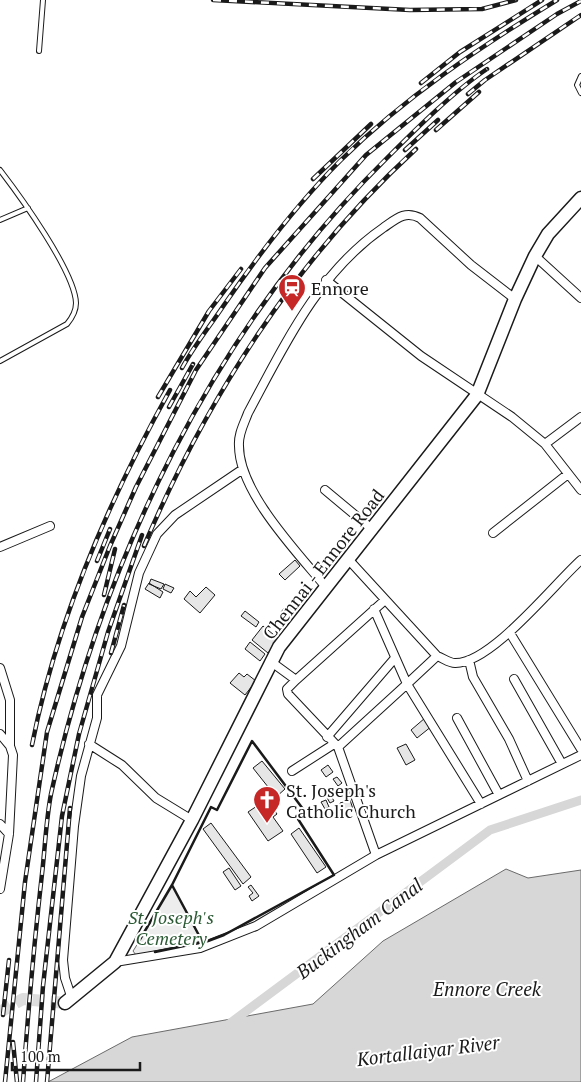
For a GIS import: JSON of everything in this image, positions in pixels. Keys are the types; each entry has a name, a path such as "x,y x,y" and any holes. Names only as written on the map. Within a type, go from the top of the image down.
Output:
{"main road":[{"name":"Chennai - Ennore Road","path":"68,1001 114,962 128,942 192,820 279,646 325,586 373,530 477,395 515,299 535,256 548,234 581,198"}],"street":[{"path":"325,586 280,534 242,469 238,446 240,432 248,413 313,296 339,264 374,234 402,215 411,214 420,218 471,265 515,299"},
{"path":"535,256 581,298"},
{"path":"326,280 421,356 512,417 544,444 581,490"},
{"path":"544,444 581,417"},
{"path":"68,1001 64,947 74,826 81,776 97,718 97,695 121,646 139,573 147,552 157,534 174,515 242,469"},
{"path":"493,533 568,474"},
{"path":"325,490 373,530"},
{"path":"0,547 50,526"},
{"path":"348,559 438,656 455,663 469,660 484,653 510,633 581,560"},
{"path":"376,856 336,746 288,694 287,689 385,600"},
{"path":"374,609 406,684 480,804"},
{"path":"510,633 581,748"},
{"path":"292,771 336,746 438,656"},
{"path":"327,737 395,658"},
{"path":"469,660 473,677 509,739 528,781"},
{"path":"270,661 296,680"},
{"path":"0,668 10,700 10,746"},
{"path":"514,679 562,764"},
{"path":"457,718 499,796"},
{"path":"0,734 10,746 13,754 9,834 0,889"},
{"path":"89,744 122,765 156,798 192,820"},
{"path":"114,962 200,948 256,926 376,856 581,755"},
{"path":"0,824 9,834"}],"lane":[{"path":"39,51 43,0"},
{"path":"581,76 578,85 581,93"},
{"path":"0,170 28,208 58,258 76,304 72,318 67,324 0,361"},
{"path":"0,220 28,208"}],"shaded area":[{"name":"St. Joseph's Cemetery","path":"172,885 202,941 136,955 133,951"}],"water":[{"name":"Ennore Creek","path":"506,869 528,878 581,870 581,1082 48,1082 132,1037 313,1004 383,941"}],"building":[{"path":"295,560 300,566 285,580 279,574"},
{"path":"151,579 164,584 161,589 149,584"},
{"path":"149,583 163,592 160,598 145,589"},
{"path":"165,584 174,588 171,593 163,589"},
{"path":"206,587 215,595 200,613 184,599 190,591 196,597"},
{"path":"287,605 299,615 294,622 281,612"},
{"path":"245,611 259,622 256,627 241,616"},
{"path":"263,626 279,639 268,653 252,640"},
{"path":"250,642 265,654 260,661 245,649"},
{"path":"239,673 244,677 247,674 256,681 245,695 230,683"},
{"path":"425,718 432,726 417,738 411,730"},
{"path":"406,744 415,760 406,765 397,748"},
{"path":"262,761 285,789 276,797 253,768"},
{"path":"328,765 333,772 326,777 321,770"},
{"path":"337,777 342,783 338,786 333,779"},
{"path":"330,794 334,801 330,803 326,796"},
{"path":"326,800 329,807 325,809 321,802"},
{"path":"350,800 353,809 344,813 340,803"},
{"name":"St. Joseph's Catholic Church","path":"263,802 267,809 271,806 277,814 273,817 283,831 268,841 248,812"},
{"path":"211,823 251,877 243,884 203,829"},
{"path":"299,828 326,867 317,873 291,834"},
{"path":"229,868 241,886 235,890 223,872"},
{"path":"251,885 259,896 252,901 249,896 253,893 248,887"}],"waterway":[{"name":"Buckingham Canal","path":"229,1024 490,830 581,800"}],"tunnel":[{"path":"0,1012 23,999 65,1003"}],"railway":[{"path":"213,0 410,10 482,9 516,0"},
{"path":"421,83 460,52 542,0"},
{"path":"182,368 202,336 265,248 309,194 341,160 365,137 417,94 500,36 557,0"},
{"path":"5,1082 25,882 47,732 82,617 110,546 136,487 196,370 265,268 366,155 456,82 557,14 581,1"},
{"path":"468,94 485,80 581,15"},
{"path":"23,1082 34,952 51,794 73,706 101,619 135,534 174,451 218,372 269,296 325,225 387,158 449,99 487,69"},
{"path":"436,130 479,92"},
{"path":"405,150 438,120"},
{"path":"313,179 371,124"},
{"path":"144,546 196,436 259,332 294,283 332,236 373,191 416,149"},
{"path":"158,397 209,311 241,269"},
{"path":"169,407 193,364"},
{"path":"32,745 42,699 70,608 126,474 170,390"},
{"path":"97,561 110,529"},
{"path":"36,1082 43,986 62,816 79,734 108,632 142,535"},
{"path":"104,595 115,549"},
{"path":"111,653 124,605"},
{"path":"47,1082 70,808"},
{"path":"3,1015 9,960"},
{"path":"13,1042 17,1082"}],"wall":[{"path":"139,941 172,885 211,807 217,810 252,741 306,813 298,819 334,875 224,935 208,941 155,952"},
{"path":"172,885 202,941"}],"place":[{"name":"Ennore","path":"292,312"},
{"name":"St. Joseph's Catholic Church","path":"267,824"}],"water label":[{"name":"Kortallaiyar River","path":"428,1050"}]}
